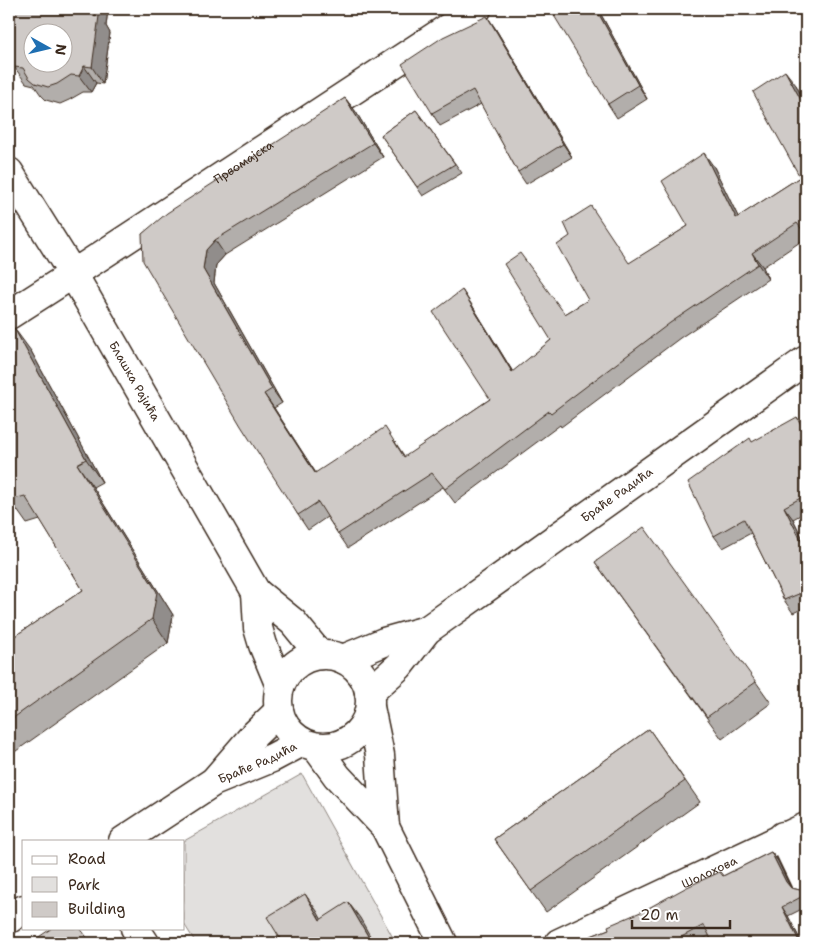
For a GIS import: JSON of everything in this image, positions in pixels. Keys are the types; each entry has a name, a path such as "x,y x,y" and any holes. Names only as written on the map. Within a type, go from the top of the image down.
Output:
{"street":[{"name":"Првомајска","path":"9,314 477,9"},
{"name":"Блашка Рајића","path":"9,172 73,274 256,592 332,657"},
{"name":"Браће Радића","path":"369,700 427,630 806,360"},
{"name":"Блашка Рајића","path":"256,592 258,628 280,699"},
{"name":"Браће Радића","path":"332,657 427,630"},
{"path":"385,827 380,755 364,679 356,668 332,657 310,657 296,665 285,677 280,699 287,728 309,744 385,827 443,943"},
{"name":"Браће Радића","path":"213,782 254,735 280,699"},
{"path":"309,744 331,747 344,742 356,734 365,722 369,700"},
{"name":"Браће Радића","path":"125,840 213,782 309,744"},
{"path":"795,831 806,884"},
{"name":"Шолохова","path":"560,943 795,831"},
{"path":"9,919 22,910"},
{"path":"137,930 145,943"}],"green space":[{"path":"302,774 396,943 196,943 185,926 185,840"}],"building":[{"path":"11,9 94,9 93,16 99,16 92,67 84,66 79,76 71,75 57,84 48,87 35,83 25,72 72,72 72,22 22,22 22,68 14,67 9,60"},
{"path":"550,9 596,9 638,85 608,104"},
{"path":"487,16 563,144 518,172 473,90 432,113 402,64 443,37"},
{"path":"785,71 806,109 806,230 804,232 797,223 752,253 758,264 670,323 551,413 549,411 445,489 432,473 338,534 318,502 298,515 241,426 143,261 142,234 167,213 345,98 373,143 215,240 206,250 203,269 272,389 264,394 315,473 385,427 404,457 490,399 433,312 462,290 512,372 551,340 504,264 520,253 565,314 588,300 557,245 570,236 564,223 591,206 629,263 688,226 662,181 704,153 736,218 800,177 753,92"},
{"path":"416,110 455,164 417,187 381,135"},
{"path":"9,327 14,328 86,459 77,464 157,592 152,619 9,721 9,640 83,590 25,496 10,500 9,498"},
{"path":"797,417 806,434 806,495 784,507 806,550 806,591 784,600 744,519 714,536 688,482 750,438 752,442"},
{"path":"644,527 756,682 707,717 595,562"},
{"path":"649,729 685,781 531,891 494,839"},
{"path":"771,852 786,882 791,888 800,890 803,896 782,907 800,943 761,943 760,941 756,943 713,943 704,925 670,943 573,943 609,929 608,926 643,911 687,887 720,872 723,876"},
{"path":"305,894 320,920 348,902 372,943 283,943 267,917"},
{"path":"49,930 81,930 91,943 30,943"}]}
